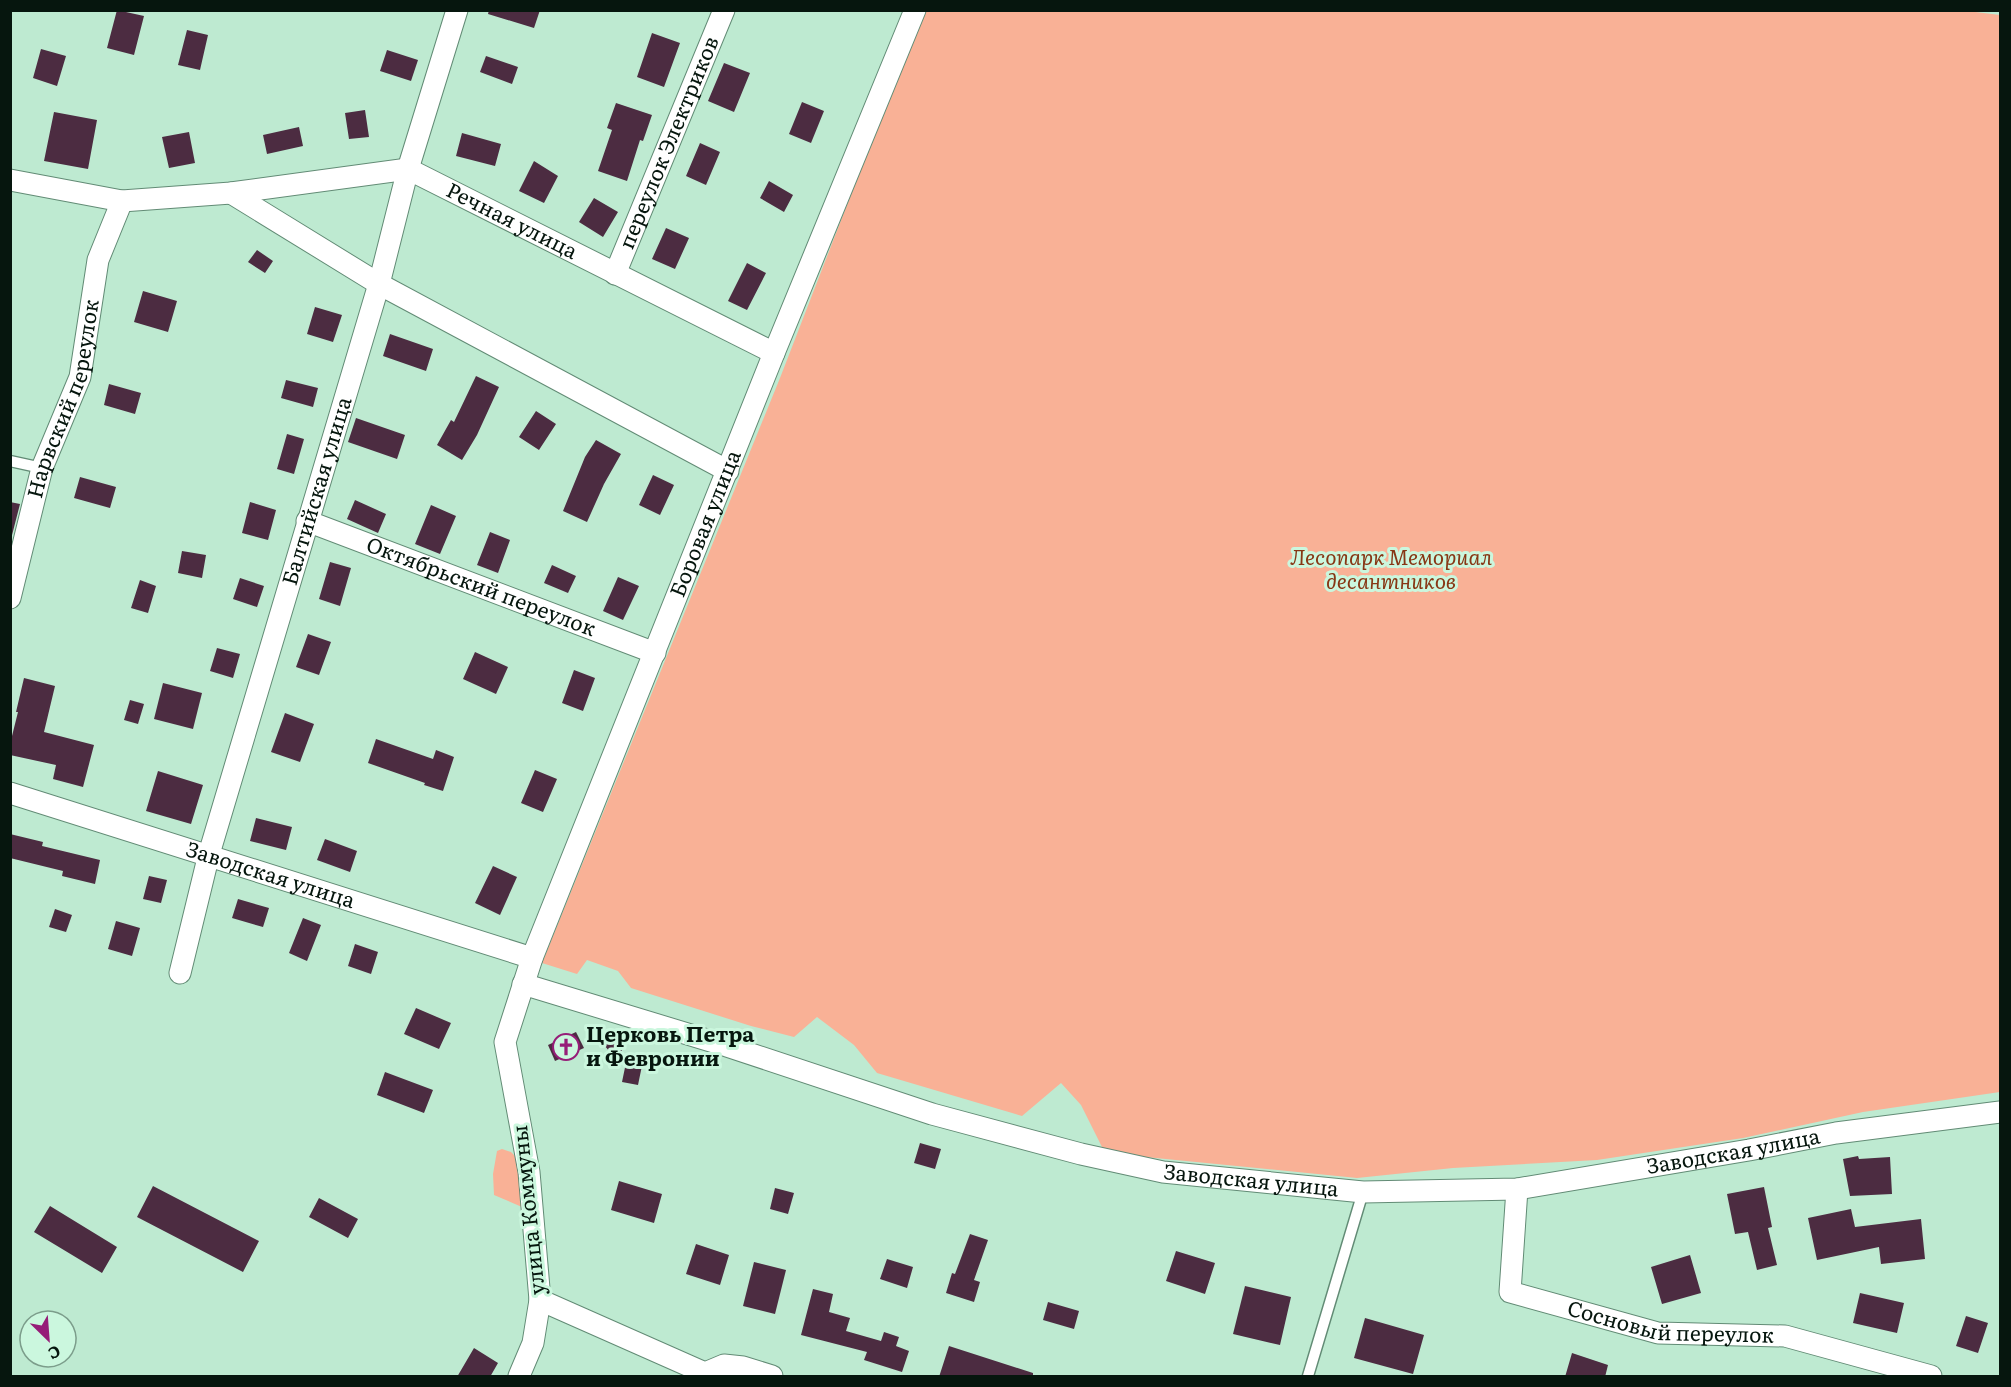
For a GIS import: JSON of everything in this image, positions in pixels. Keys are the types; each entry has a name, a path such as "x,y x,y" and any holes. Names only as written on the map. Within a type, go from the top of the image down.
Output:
{"street":[{"name":"Балтийская улица","path":"180,973 208,854 379,284 408,169 457,10"},
{"name":"переулок Электриков","path":"615,274 724,10"},
{"name":"Боровая улица","path":"505,1042 532,958 774,353 915,10"},
{"path":"10,180 122,201 231,193 408,169"},
{"name":"Речная улица","path":"408,169 774,353"},
{"path":"231,193 379,284 728,471"},
{"name":"Нарвский переулок","path":"10,598 42,468 80,377 98,260 122,201"},
{"name":"Октябрьский переулок","path":"307,521 655,653"},
{"name":"Заводская улица","path":"10,793 532,958"},
{"name":"Заводская улица","path":"523,984 727,1046 932,1114 1081,1154 1163,1172 1363,1192 1517,1189 1836,1133 2001,1112"},
{"name":"улица Коммуны","path":"505,1042 529,1172 540,1300 533,1343 519,1377"},
{"name":"Сосновый переулок","path":"1517,1189 1510,1292 1658,1333 1785,1336 1931,1377"},
{"path":"540,1300 706,1375 724,1365 743,1367 772,1377"}],"lane":[{"path":"10,461 42,468"},
{"path":"1308,1377 1363,1192"}],"green space":[{"name":"Лесопарк Мемориал десантников","path":"1959,10 2000,15 2000,1092 1863,1112 1743,1138 1597,1160 1453,1168 1357,1178 1105,1153 1081,1105 1061,1083 1022,1116 877,1073 854,1045 817,1017 794,1037 751,1026 631,988 618,971 587,960 577,974 542,963 780,378 922,11"},
{"path":"502,1149 511,1152 518,1159 522,1207 494,1195 493,1174 497,1151"}],"building":[{"path":"117,10 144,16 134,55 107,48"},
{"path":"489,10 540,10 534,28 488,14"},
{"path":"187,30 208,35 200,70 178,65"},
{"path":"652,33 680,43 664,87 637,77"},
{"path":"41,49 66,56 57,86 33,78"},
{"path":"387,50 418,60 411,81 380,71"},
{"path":"486,56 518,67 512,84 480,72"},
{"path":"724,63 750,73 734,112 708,101"},
{"path":"802,102 824,111 811,143 789,134"},
{"path":"616,103 652,115 643,141 640,140 627,181 598,171 612,130 607,128"},
{"path":"365,110 369,137 349,139 345,113"},
{"path":"54,112 97,120 88,169 44,161"},
{"path":"299,127 303,146 267,154 263,135"},
{"path":"189,132 195,163 169,168 162,137"},
{"path":"462,133 501,144 495,166 456,156"},
{"path":"700,143 720,152 706,185 686,176"},
{"path":"534,161 558,176 544,203 519,191"},
{"path":"769,181 793,195 784,212 760,198"},
{"path":"594,198 618,212 603,237 579,222"},
{"path":"666,228 689,238 675,269 652,259"},
{"path":"257,250 273,261 265,273 248,262"},
{"path":"747,263 766,273 747,310 728,301"},
{"path":"143,291 177,301 168,332 134,322"},
{"path":"315,307 342,315 333,342 307,334"},
{"path":"390,334 433,349 426,371 383,356"},
{"path":"476,376 499,387 477,435 462,460 437,445 451,420 454,422"},
{"path":"286,380 318,388 313,407 281,398"},
{"path":"109,384 141,393 135,414 104,405"},
{"path":"536,411 556,424 539,450 519,437"},
{"path":"356,418 405,435 397,459 348,442"},
{"path":"287,434 304,439 294,474 277,469"},
{"path":"596,440 621,454 587,522 563,511 585,457"},
{"path":"653,475 674,485 660,515 639,505"},
{"path":"80,477 116,487 110,508 74,498"},
{"path":"355,500 386,514 378,533 347,519"},
{"path":"10,502 20,504 10,543"},
{"path":"250,502 276,510 268,540 242,533"},
{"path":"431,505 456,516 440,554 415,544"},
{"path":"490,532 510,540 498,573 477,565"},
{"path":"182,551 206,555 202,578 178,573"},
{"path":"330,562 351,568 340,606 319,599"},
{"path":"552,565 576,576 568,593 544,583"},
{"path":"618,577 639,586 623,620 603,611"},
{"path":"240,578 264,586 257,607 233,599"},
{"path":"140,580 156,586 148,613 131,608"},
{"path":"308,634 331,642 319,675 296,667"},
{"path":"217,648 240,654 233,678 210,671"},
{"path":"475,652 508,667 496,694 463,679"},
{"path":"574,670 595,678 583,711 562,703"},
{"path":"24,678 55,686 44,732 94,745 83,787 53,779 56,765 10,755 10,744"},
{"path":"163,683 202,693 193,729 154,719"},
{"path":"130,700 144,704 138,724 124,720"},
{"path":"285,713 314,724 300,762 271,752"},
{"path":"376,739 433,759 436,750 454,757 443,791 368,763"},
{"path":"535,770 557,779 543,812 521,803"},
{"path":"158,771 203,785 191,824 146,811"},
{"path":"256,818 292,827 286,850 250,841"},
{"path":"10,834 43,842 42,846 100,860 95,884 62,876 63,871 10,858"},
{"path":"325,839 357,851 350,872 317,860"},
{"path":"493,866 517,877 500,915 475,903"},
{"path":"149,876 167,880 161,903 143,899"},
{"path":"238,899 269,908 263,927 232,918"},
{"path":"55,909 72,915 66,932 49,927"},
{"path":"303,918 321,925 307,961 289,953"},
{"path":"116,921 140,928 132,956 108,949"},
{"path":"355,944 378,952 371,974 348,966"},
{"path":"416,1008 451,1023 439,1049 404,1034"},
{"name":"Церковь Петра и Февронии","path":"576,1032 584,1048 555,1061 548,1045"},
{"path":"614,1035 621,1039 622,1054 610,1052 604,1045 609,1037"},
{"path":"628,1053 644,1056 638,1085 622,1082"},
{"path":"385,1072 433,1090 424,1113 377,1095"},
{"path":"920,1143 941,1149 935,1169 914,1163"},
{"path":"1858,1156 1859,1159 1890,1157 1892,1194 1850,1196 1843,1159"},
{"path":"619,1181 662,1194 654,1223 611,1210"},
{"path":"153,1186 259,1241 243,1272 137,1217"},
{"path":"1764,1187 1772,1227 1768,1228 1777,1265 1757,1270 1748,1232 1735,1234 1727,1194"},
{"path":"775,1188 794,1193 788,1214 770,1209"},
{"path":"319,1198 358,1219 348,1238 309,1217"},
{"path":"50,1206 117,1247 102,1273 34,1232"},
{"path":"1851,1209 1855,1227 1921,1219 1925,1259 1881,1264 1879,1247 1817,1260 1808,1218"},
{"path":"970,1234 988,1240 974,1280 980,1282 974,1302 946,1293 952,1273 955,1274"},
{"path":"696,1244 729,1255 720,1285 686,1274"},
{"path":"1176,1251 1215,1263 1205,1294 1166,1281"},
{"path":"1690,1255 1701,1293 1662,1304 1651,1267"},
{"path":"887,1259 913,1267 907,1288 880,1279"},
{"path":"754,1262 786,1270 775,1314 743,1306"},
{"path":"1245,1286 1291,1297 1280,1345 1233,1334"},
{"path":"813,1289 833,1294 829,1312 850,1318 846,1331 881,1341 884,1332 899,1337 896,1346 909,1351 902,1372 864,1360 867,1352 801,1335"},
{"path":"1860,1293 1904,1303 1897,1333 1853,1323"},
{"path":"1048,1302 1079,1311 1074,1329 1043,1320"},
{"path":"1966,1316 1988,1323 1978,1353 1956,1346"},
{"path":"1365,1318 1424,1335 1413,1374 1354,1358"},
{"path":"949,1346 1033,1373 1033,1377 939,1377"},
{"path":"474,1348 498,1363 490,1377 457,1377"},
{"path":"1572,1353 1608,1365 1605,1377 1565,1377"}],"place":[{"name":"Церковь Петра и Февронии","path":"566,1047"}]}
